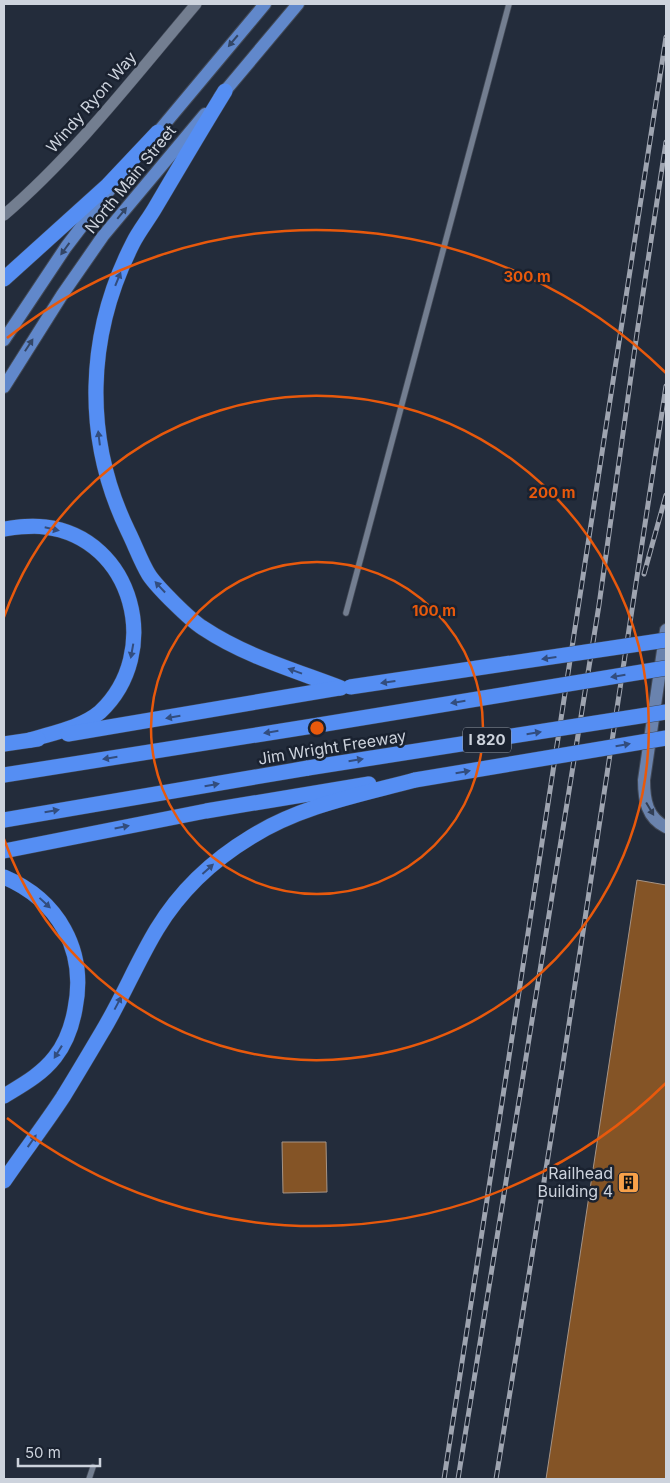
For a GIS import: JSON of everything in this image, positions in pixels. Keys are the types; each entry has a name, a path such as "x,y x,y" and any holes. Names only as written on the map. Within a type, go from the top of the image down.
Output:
{"highway":[{"path":"225,91 133,243 114,290 97,356 96,408 99,442 104,468 120,514 150,576 201,627 245,652 346,688"},
{"path":"4,279 108,185 158,132"},
{"path":"4,529 24,526 46,527 75,536 92,546 118,574 128,593 134,616 133,650 122,682 111,700 98,713 79,724 30,740"},
{"path":"4,744 346,688 666,640"},
{"name":"Jim Wright Freeway","path":"4,775 666,668"},
{"name":"Jim Wright Freeway","path":"4,820 308,768 666,712"},
{"path":"4,1181 62,1097 103,1030 157,929 179,898 218,859 251,836 284,819 320,805 415,780 666,738"},
{"path":"4,850 284,797 376,782 415,780"},
{"path":"4,877 18,883 50,908 64,929 74,952 78,981 77,998 71,1026 56,1056 36,1076 4,1096"}],"main road":[{"name":"North Main Street","path":"4,340 66,247 112,188 265,4"},
{"name":"North Main Street","path":"4,387 62,295 103,236 298,4"}],"street":[{"name":"Windy Ryon Way","path":"4,215 39,184 79,141 118,97 193,5"},
{"path":"666,630 644,780 644,797 647,809 660,824 666,827"}],"lane":[{"path":"346,613 509,4"},
{"path":"89,1479 92,1467"}],"building":[{"name":"Railhead Building 4","path":"637,880 666,885 666,1479 546,1479"},
{"path":"282,1142 326,1142 327,1192 283,1193"}],"railway":[{"path":"444,1479 666,37"},
{"path":"458,1479 599,605 666,142"},
{"path":"496,1479 562,1070 666,386"},
{"path":"644,574 666,495"}],"place":[{"name":"Railhead Building 4","path":"629,1182"}]}
